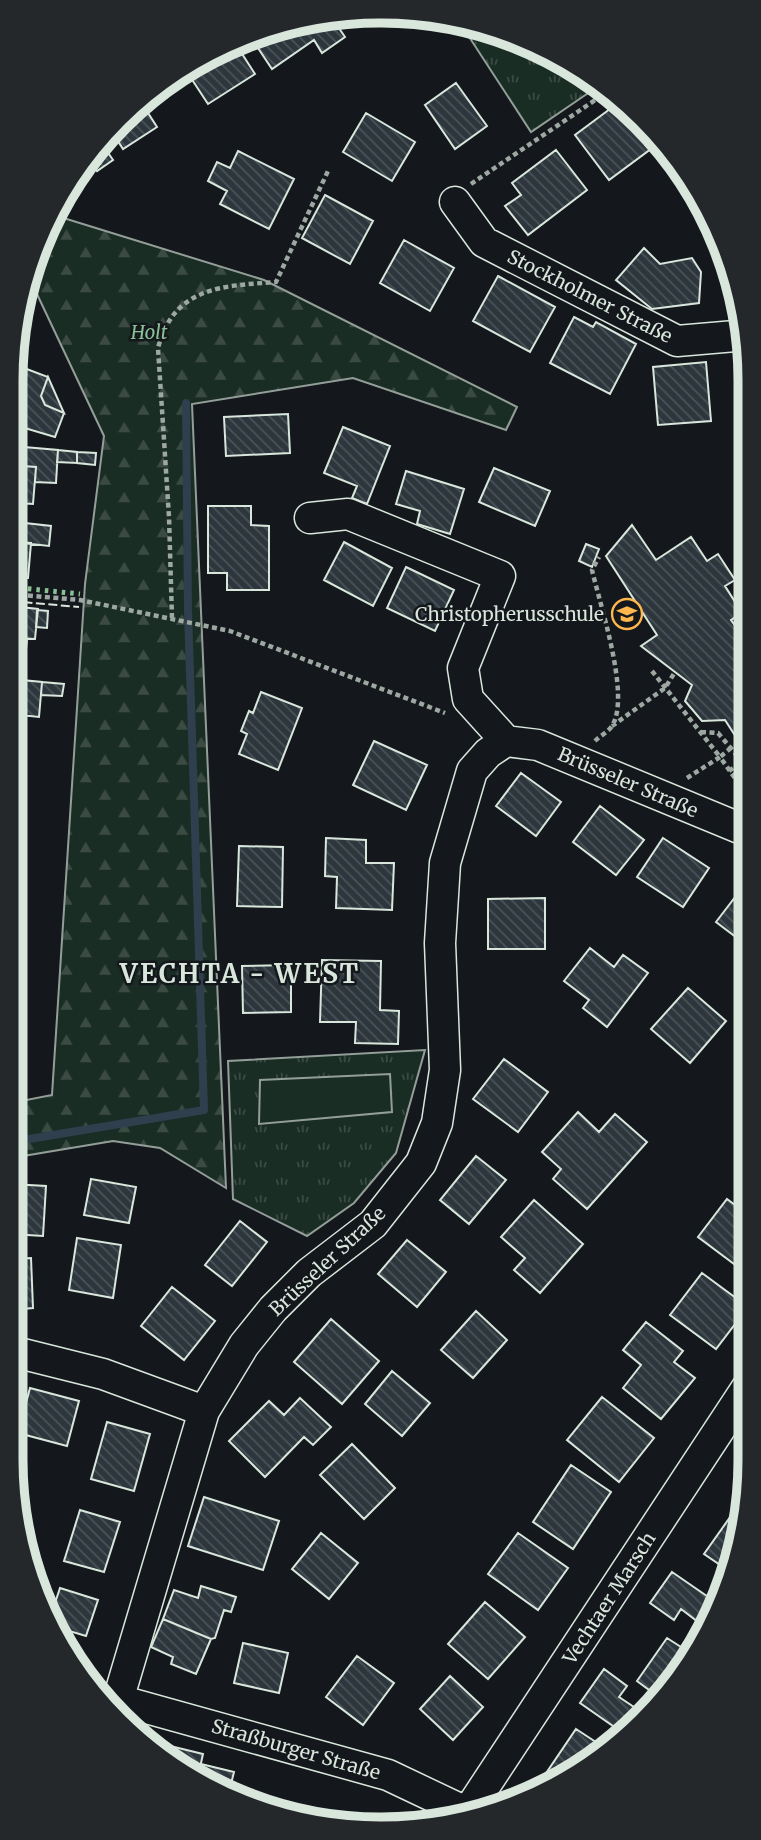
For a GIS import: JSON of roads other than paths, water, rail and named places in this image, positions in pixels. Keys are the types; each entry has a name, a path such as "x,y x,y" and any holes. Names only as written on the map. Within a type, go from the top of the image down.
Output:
{"street":[{"name":"Stockholmer Straße","path":"455,202 484,242 677,341 735,336"},
{"path":"310,518 348,514 500,576 463,668 468,699 506,741"},
{"name":"Brüsseler Straße","path":"113,1696 204,1411 244,1345 273,1309 309,1273 373,1224 421,1163 437,1124 445,1070 440,943 445,863 472,771 488,752 506,741 538,745 738,827"},
{"path":"23,1354 103,1374 204,1411"},
{"name":"Vechtaer Marsch","path":"472,1805 738,1401"},
{"name":"Straßburger Straße","path":"123,1707 388,1774 458,1808"}],"waterway":[{"path":"23,1140 204,1110 188,611 186,403"}],"place":[{"name":"Christopherusschule","path":"627,614"}],"district":[{"name":"VECHTA - WEST","path":"240,973"}],"park label":[{"name":"Holt","path":"149,332"}]}
